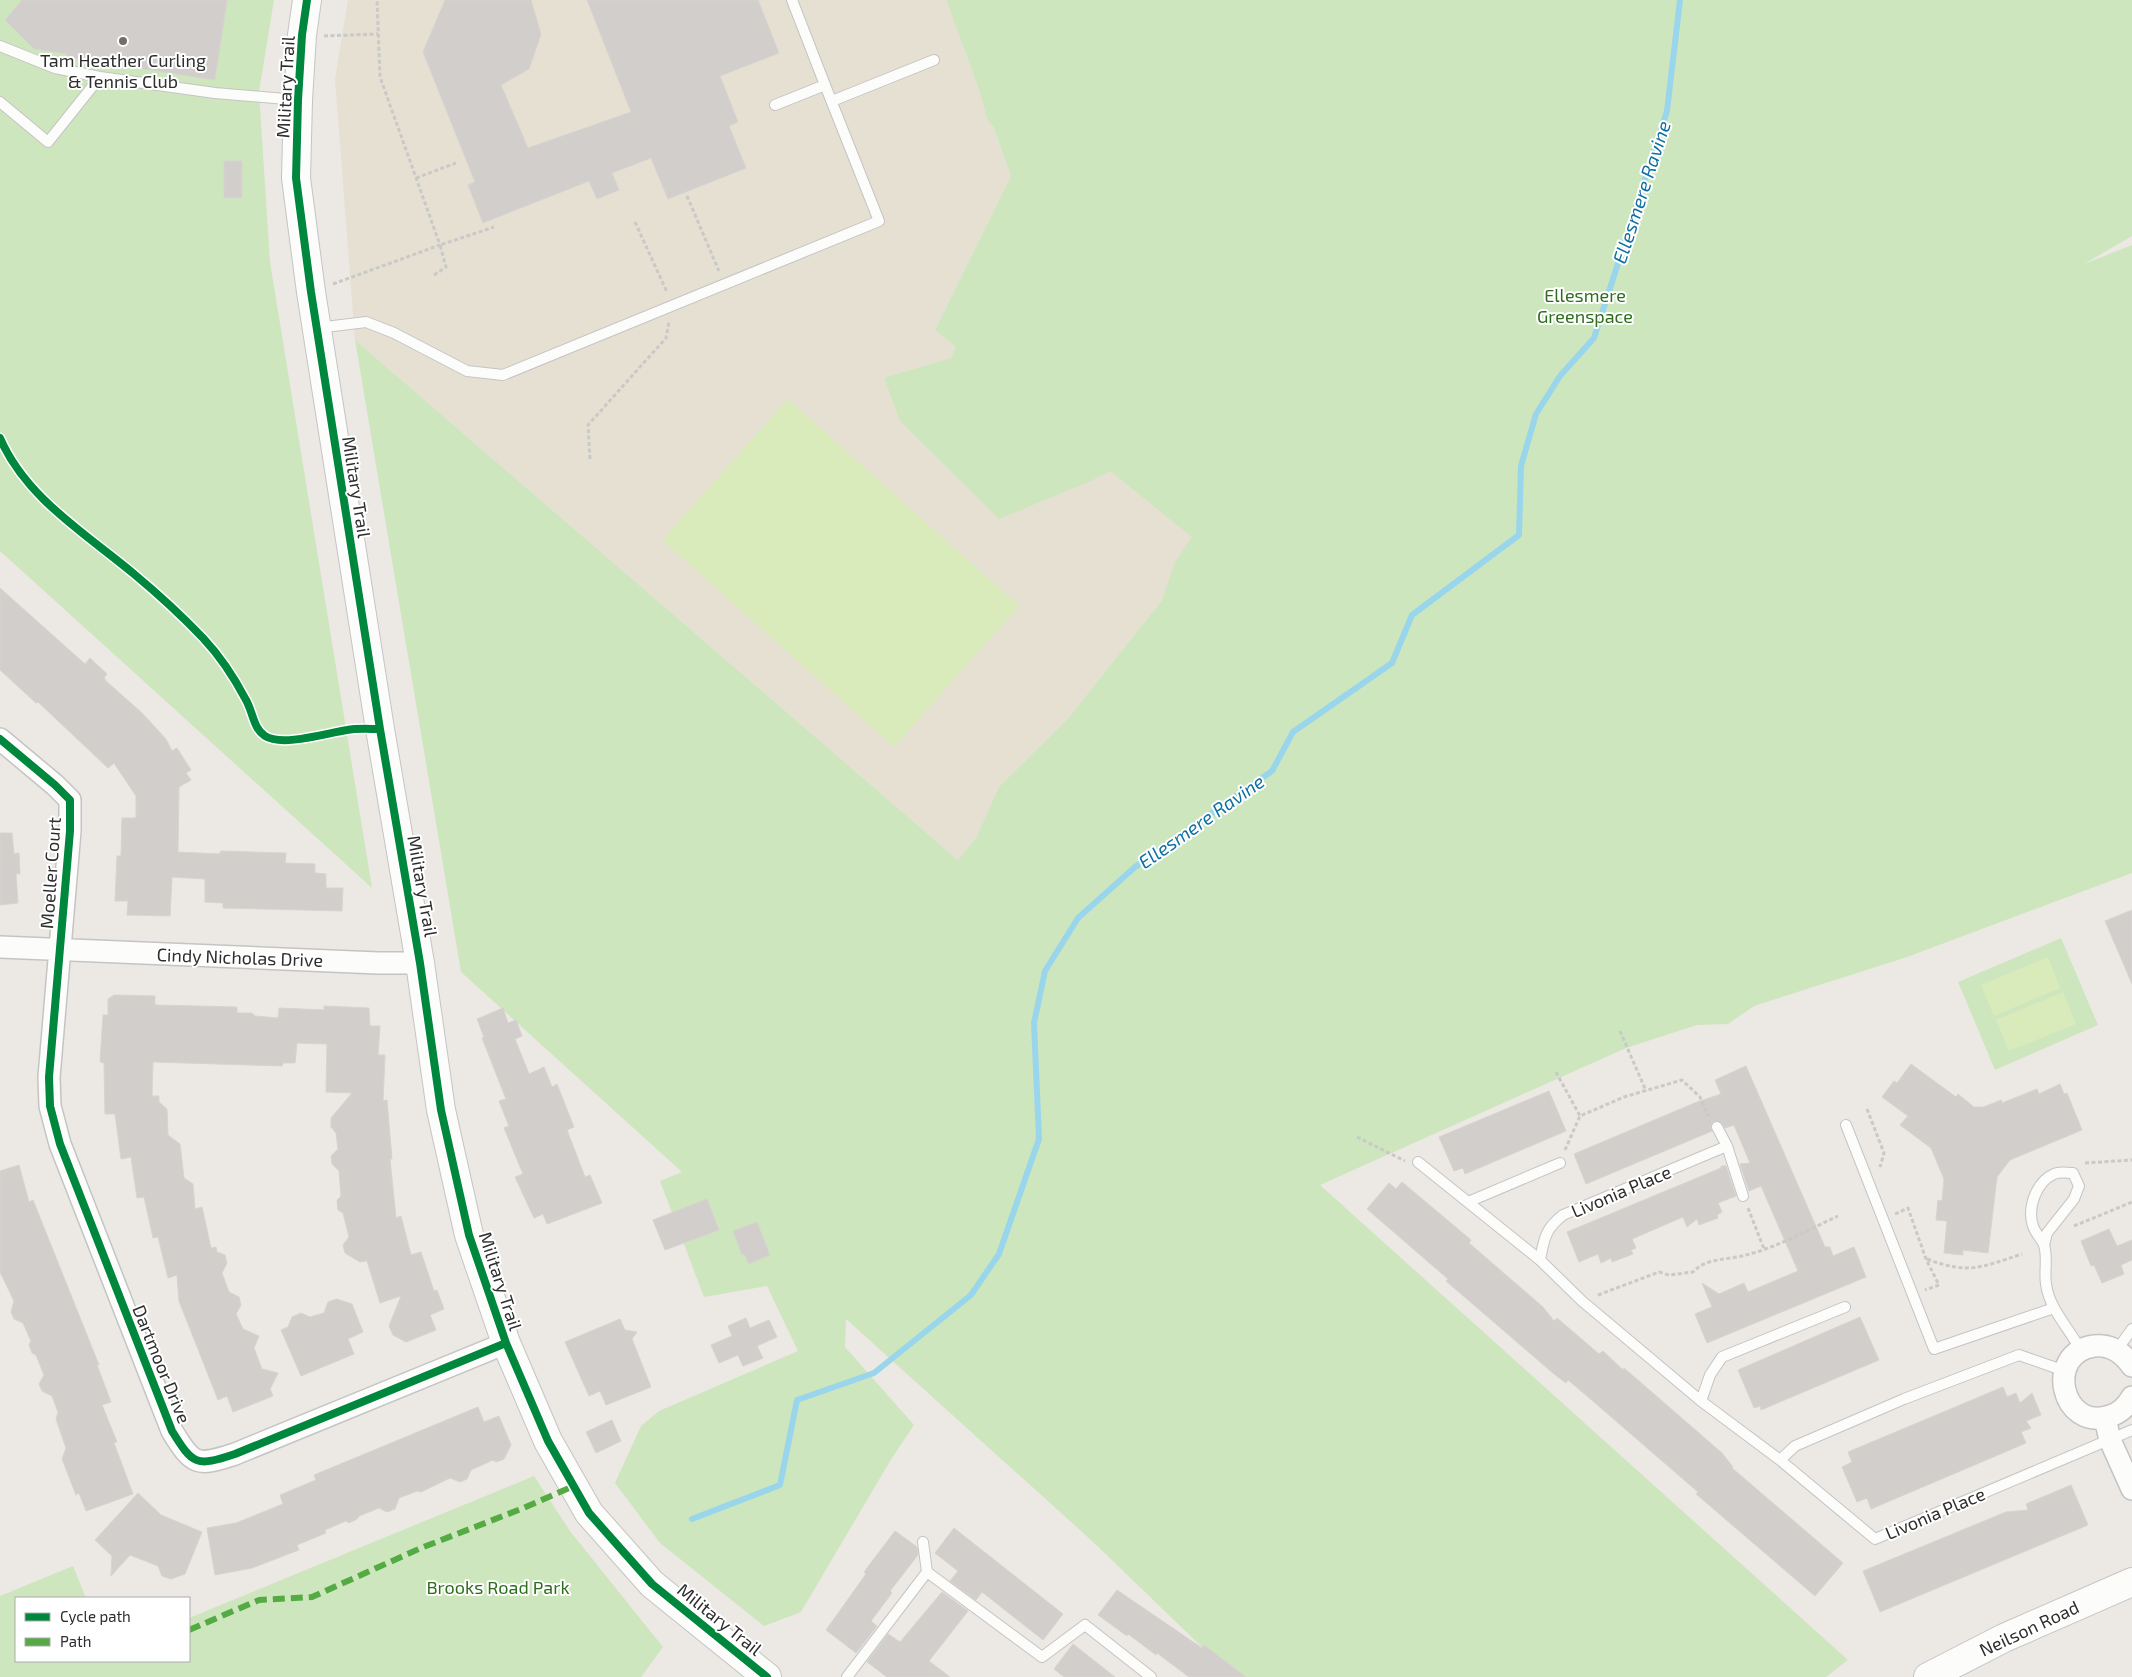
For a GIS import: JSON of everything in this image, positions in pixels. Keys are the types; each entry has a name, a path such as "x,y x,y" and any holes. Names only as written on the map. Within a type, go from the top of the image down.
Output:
{"street":[{"name":"Military Trail","path":"307,0 302,36 298,100 296,178 316,328 420,963 441,1110 469,1235 506,1343 548,1441 589,1513 652,1584 767,1677"},
{"name":"Moeller Court","path":"0,739 54,784 70,800 70,831 60,950"},
{"name":"Cindy Nicholas Drive","path":"0,948 420,963"},
{"name":"Dartmoor Drive","path":"60,950 49,1077 50,1106 60,1144 172,1431 186,1454 198,1462 211,1461 235,1454 506,1343"},
{"path":"2132,1366 2126,1357 2117,1350 2099,1346 2081,1351 2074,1356 2065,1371 2064,1389 2072,1406 2082,1414 2093,1418 2105,1418 2116,1414 2125,1408 2132,1397"},
{"path":"2105,1418 2110,1440 2132,1489"},
{"name":"Neilson Road","path":"1928,1677 2004,1638 2132,1582"}],"lane":[{"path":"316,328 366,322 394,333 467,371 503,375 878,221 792,0"},
{"path":"0,46 55,68 100,77 215,93 298,100"},
{"path":"832,101 934,60"},
{"path":"0,102 48,142 100,77"},
{"path":"775,105 825,85"},
{"path":"1846,1125 1934,1349 2054,1308"},
{"path":"1718,1127 1727,1146 1743,1196"},
{"name":"Livonia Place","path":"1540,1260 1544,1237 1551,1224 1563,1215 1727,1146"},
{"name":"Livonia Place","path":"1418,1162 1540,1260 1582,1301 1701,1401 1780,1460 1875,1539 2132,1430"},
{"path":"1468,1202 1560,1162"},
{"path":"2044,1245 2033,1227 2029,1212 2033,1197 2049,1177 2055,1173 2073,1173 2079,1186 2074,1199 2047,1233 2044,1245 2046,1285 2054,1308 2081,1351"},
{"path":"1701,1401 1710,1374 1722,1357 1845,1307"},
{"path":"2117,1350 2132,1329"},
{"path":"1780,1460 1795,1446 1904,1399 2019,1355 2065,1371"},
{"path":"923,1542 928,1572 1042,1657 1085,1625 1150,1677"},
{"path":"852,1675 928,1572"}],"path":[{"path":"377,0 380,77 440,244 446,268 434,275"},
{"path":"319,36 378,34"},
{"path":"416,178 456,163"},
{"path":"687,196 725,284"},
{"path":"590,459 588,425 666,338 673,305 635,222"},
{"path":"311,292 440,244 494,227"},
{"path":"1620,1031 1646,1091"},
{"path":"1556,1072 1580,1116"},
{"path":"1560,1162 1580,1116 1624,1097 1682,1080 1700,1097 1710,1119 1718,1127"},
{"path":"1867,1109 1884,1153 1872,1191"},
{"path":"1357,1137 1405,1161 1418,1162"},
{"path":"2079,1164 2132,1160"},
{"path":"1743,1196 1764,1249"},
{"path":"2074,1226 2132,1202"},
{"path":"1883,1219 1908,1208 1926,1259 1939,1286 1912,1293"},
{"path":"1582,1301 1660,1272 1669,1276 1693,1272 1699,1264 1764,1249 1838,1216"},
{"path":"1926,1259 1946,1266 1975,1269 2022,1254"}],"shaded area":[{"path":"348,0 946,0 1011,176 935,330 1204,546 958,860 355,340 335,79"}],"green space":[{"path":"0,0 274,0 259,92 270,262 372,888 0,551"},
{"name":"Ellesmere Greenspace","path":"946,0 2132,0 2132,236 2084,264 2132,245 2132,873 1907,957 1754,1006 1728,1024 1697,1025 1626,1048 1320,1185 1848,1660 1826,1677 1233,1677 1091,1540 846,1319 845,1347 914,1425 890,1461 801,1612 764,1626 660,1543 615,1483 641,1426 659,1411 798,1351 767,1286 704,1297 660,1181 682,1172 461,972 355,340 958,860 977,836 999,787 1067,720 1162,600 1175,562 1192,537 1110,471 1091,481 999,519 900,421 884,378 951,358 956,347 935,330 1011,176 993,126 987,119 981,95"},
{"path":"788,399 1019,606 894,747 662,540"},
{"path":"2061,938 2098,1025 1995,1070 1958,982"},
{"path":"2048,957 2060,988 1994,1016 1981,985"},
{"path":"2063,992 2076,1024 2009,1051 1996,1020"},
{"name":"Brooks Road Park","path":"534,1476 570,1531 663,1647 641,1677 0,1677 0,1596 73,1566 86,1597 15,1597 15,1662 190,1662 190,1618"}],"building":[{"name":"Tam Heather Curling & Tennis Club","path":"22,0 227,0 215,80 67,57 67,54 34,49 5,20"},
{"path":"445,0 531,0 541,34 529,69 501,85 528,148 631,112 587,0 758,0 779,53 720,76 738,122 729,126 746,168 668,199 651,158 612,173 619,190 597,199 589,181 483,223 468,185 475,182 423,52"},
{"path":"224,161 242,161 242,198 224,198"},
{"path":"0,588 85,664 90,658 107,674 104,678 106,681 142,713 166,739 172,751 177,748 191,770 186,773 191,780 179,787 178,852 219,854 221,851 286,853 285,863 315,864 315,873 326,874 326,888 343,888 342,911 223,908 223,903 205,902 205,879 172,877 170,916 127,915 128,901 115,901 117,856 121,856 122,818 136,818 136,796 114,763 108,768 38,702 36,703 0,670"},
{"path":"0,833 12,833 14,854 19,853 20,874 16,874 18,903 0,905"},
{"path":"2132,910 2132,984 2105,921"},
{"path":"114,995 155,996 155,1005 237,1007 237,1013 252,1013 255,1016 278,1018 279,1008 324,1010 324,1006 369,1008 370,1026 380,1026 378,1055 385,1055 383,1101 387,1100 396,1218 401,1216 411,1255 421,1252 434,1291 437,1290 444,1309 430,1315 436,1330 406,1342 393,1335 389,1326 401,1296 380,1303 367,1261 360,1262 345,1253 343,1245 349,1237 343,1213 338,1210 337,1200 341,1196 339,1171 332,1164 331,1156 338,1149 336,1133 331,1127 331,1118 352,1093 326,1092 327,1044 297,1043 295,1063 283,1063 282,1066 153,1062 152,1096 159,1096 159,1102 167,1109 168,1135 180,1144 184,1178 193,1184 195,1209 202,1207 211,1248 216,1247 217,1252 225,1255 227,1263 222,1273 229,1292 239,1297 241,1305 236,1314 243,1329 259,1336 254,1348 262,1369 278,1373 270,1389 273,1396 233,1412 227,1396 218,1400 179,1301 177,1275 168,1278 158,1237 153,1238 144,1197 137,1198 131,1157 121,1159 115,1114 105,1114 104,1063 100,1062 103,1015 108,1015 108,999"},
{"path":"503,1008 508,1023 516,1020 522,1036 515,1039 529,1074 544,1067 552,1087 557,1084 574,1127 567,1130 585,1177 590,1175 602,1203 547,1224 543,1214 534,1218 515,1177 523,1174 504,1128 509,1126 499,1101 506,1099 482,1038 484,1037 477,1019"},
{"path":"1911,1064 1956,1097 1958,1094 1974,1107 1984,1107 2001,1100 2002,1103 2037,1089 2039,1094 2060,1084 2064,1094 2067,1093 2082,1130 2010,1160 1997,1177 1988,1253 1963,1250 1963,1255 1944,1253 1947,1221 1936,1220 1938,1200 1942,1201 1944,1179 1931,1148 1900,1125 1908,1116 1882,1097 1894,1081 1897,1083"},
{"path":"1746,1066 1825,1247 1830,1247 1833,1256 1854,1247 1866,1277 1707,1343 1695,1314 1712,1307 1702,1283 1719,1294 1744,1283 1748,1292 1798,1271 1761,1186 1749,1191 1740,1164 1750,1163 1734,1125 1725,1128 1721,1122 1714,1121 1710,1126 1712,1131 1586,1184 1574,1154 1697,1102 1721,1094 1715,1080"},
{"path":"1549,1091 1566,1131 1465,1174 1463,1168 1454,1171 1439,1137"},
{"path":"19,1165 29,1202 33,1200 99,1365 97,1365 111,1402 102,1405 117,1442 114,1443 133,1494 86,1511 79,1493 76,1495 62,1459 66,1448 56,1419 58,1412 52,1396 42,1391 39,1384 44,1375 36,1355 32,1353 29,1345 31,1341 23,1323 14,1319 11,1312 14,1301 0,1272 0,1171"},
{"path":"1721,1166 1726,1166 1736,1196 1718,1203 1722,1212 1717,1215 1718,1218 1699,1225 1697,1219 1687,1227 1683,1217 1632,1239 1636,1248 1631,1250 1633,1254 1612,1262 1611,1258 1601,1263 1598,1254 1579,1262 1567,1232 1721,1168"},
{"path":"1402,1182 1471,1240 1469,1243 1543,1307 1554,1321 1557,1318 1599,1354 1603,1351 1623,1370 1624,1368 1722,1453 1732,1468 1843,1563 1815,1596 1696,1494 1698,1492 1587,1396 1568,1380 1566,1383 1554,1374 1446,1281 1448,1279 1367,1209 1389,1183 1396,1189"},
{"path":"707,1199 719,1230 665,1250 653,1220"},
{"path":"757,1222 770,1255 749,1264 744,1254 742,1255 733,1231"},
{"path":"2109,1229 2117,1246 2132,1240 2132,1260 2121,1265 2124,1274 2102,1283 2094,1265 2091,1266 2081,1241"},
{"path":"337,1299 352,1304 363,1332 348,1339 354,1354 301,1376 281,1330 288,1327 292,1317 301,1313 310,1317 324,1313 328,1302"},
{"path":"1860,1317 1879,1360 1761,1410 1760,1406 1754,1408 1738,1370"},
{"path":"746,1318 750,1328 769,1320 777,1337 757,1346 763,1358 743,1366 738,1355 719,1363 711,1345 732,1336 728,1326"},
{"path":"620,1319 625,1330 637,1332 632,1339 651,1387 606,1405 600,1391 589,1396 565,1342"},
{"path":"2003,1387 2007,1397 2016,1393 2020,1403 2032,1393 2041,1415 2026,1421 2031,1428 2021,1432 2026,1443 1871,1509 1867,1498 1857,1502 1842,1467 1852,1462 1848,1452"},
{"path":"478,1407 484,1422 499,1416 511,1445 504,1459 496,1462 493,1460 471,1470 467,1479 460,1482 450,1478 421,1492 417,1491 399,1498 395,1509 387,1512 379,1508 359,1516 349,1523 346,1521 325,1530 326,1533 297,1545 299,1550 252,1568 215,1575 207,1528 236,1523 283,1504 280,1495 316,1480 314,1475"},
{"path":"612,1420 621,1441 596,1453 586,1432"},
{"path":"2071,1485 2088,1525 1880,1612 1863,1571 2006,1512 2028,1510 2026,1504"},
{"path":"138,1493 161,1515 202,1532 185,1574 171,1579 162,1576 158,1566 130,1555 111,1576 112,1556 95,1540"},
{"path":"954,1528 1063,1614 1043,1640 982,1592 976,1600 950,1581 958,1571 935,1553"},
{"path":"895,1531 917,1547 918,1555 890,1591 892,1593 871,1621 877,1626 856,1653 826,1630 866,1574 864,1572"},
{"path":"1117,1590 1202,1648 1204,1645 1246,1677 1189,1677 1157,1653 1156,1655 1128,1634 1127,1636 1098,1615"},
{"path":"942,1592 968,1611 929,1661 950,1677 887,1677 867,1662 888,1634 900,1642"},
{"path":"1073,1644 1115,1677 1064,1677 1054,1669"}],"waterway":[{"name":"Ellesmere Ravine","path":"692,1519 780,1485 797,1400 874,1373 971,1295 999,1254 1039,1139 1034,1023 1045,971 1078,918 1135,867 1272,771 1293,732 1392,663 1412,615 1519,535 1521,466 1536,414 1560,376 1594,338 1667,111 1680,0"}],"marked path":[{"path":"190,1630 259,1600 312,1597 421,1548 574,1486"}],"cycle path":[{"path":"307,0 302,35 296,178 311,292 380,729 420,963 441,1110 469,1235 506,1343 548,1441 589,1513 652,1584 767,1677"},
{"path":"0,438 11,459 41,497 77,529 152,589 209,645 237,684 261,733 273,739 293,740 351,729 380,729"},
{"path":"0,739 70,800 70,831 49,1077 50,1106 60,1144 172,1431 185,1451 191,1457 203,1461 212,1461 235,1454 506,1343"}],"place":[{"name":"Tam Heather Curling & Tennis Club","path":"123,41"}]}
